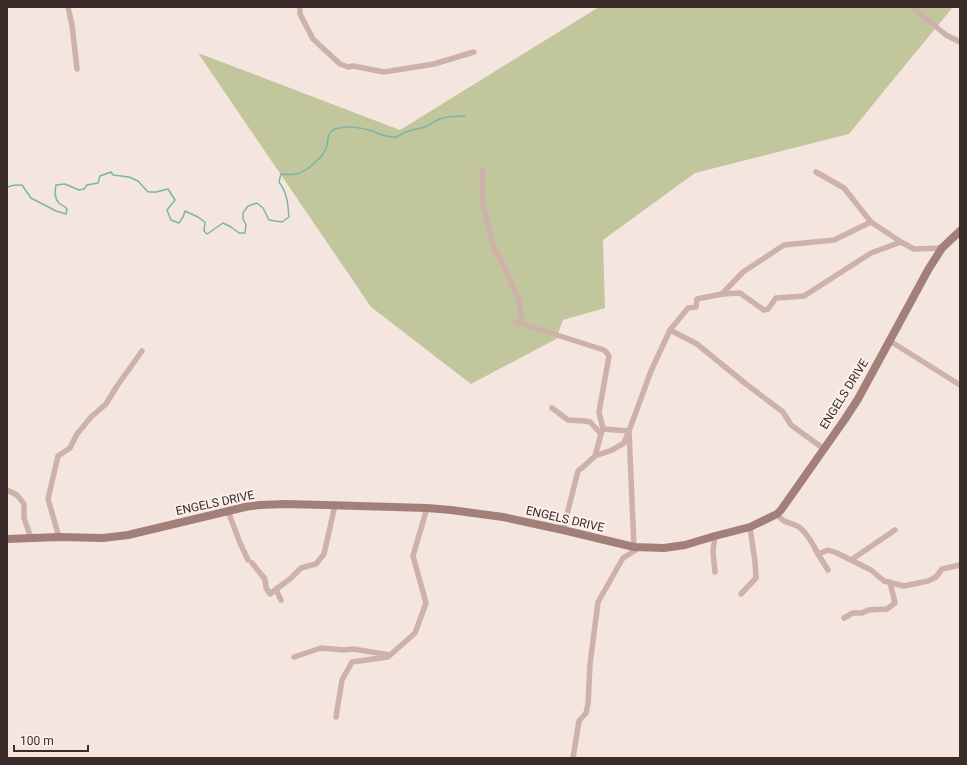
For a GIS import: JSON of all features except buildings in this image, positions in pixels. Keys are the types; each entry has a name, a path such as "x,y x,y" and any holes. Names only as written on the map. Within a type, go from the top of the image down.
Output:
{"street":[{"path":"68,7 72,25 77,69"},
{"path":"300,7 300,14 313,39 340,64 348,67 353,66 384,72 434,64 474,52"},
{"path":"912,7 946,35 960,42"},
{"path":"482,171 483,205 494,249 502,262 519,300 523,324"},
{"path":"816,172 844,188 871,222 901,242 914,248 942,248"},
{"path":"722,294 743,272 784,245 834,240 871,222"},
{"name":"ENGELS DRIVE","path":"7,539 59,537 103,538 128,534 260,505 286,504 427,508 470,512 563,530 636,547 665,548 685,545 750,527 777,514 824,449 858,399 928,270 942,248 960,231"},
{"path":"563,530 578,471 596,456 612,450 624,443 651,371 670,330 688,308 696,307 697,299 722,294 740,293 766,310 776,298 804,296 871,253 901,242"},
{"path":"516,322 604,350 609,356 599,412 602,432 596,456"},
{"path":"670,330 697,344 783,412 791,425 824,449"},
{"path":"890,341 960,385"},
{"path":"59,537 48,499 58,456 70,448 76,434 91,416 106,404 142,351"},
{"path":"552,408 568,420 590,422 602,432 629,431"},
{"path":"573,758 579,721 586,713 588,704 590,664 598,602 623,558 636,547 629,431"},
{"path":"7,490 17,495 24,504 24,518 31,538"},
{"path":"228,511 240,543 250,561 265,580 266,588 270,594 291,578 301,568 316,564 324,554 335,505"},
{"path":"336,717 342,680 352,662 388,657 415,633 426,603 413,556 427,508"},
{"path":"777,514 786,523 800,528 812,543 828,570"},
{"path":"741,594 756,578 750,527"},
{"path":"851,560 895,530"},
{"path":"715,536 712,551 715,572"},
{"path":"818,554 828,550 837,553 871,570 884,581 904,586 928,581 936,577 942,569 960,565"},
{"path":"844,618 853,613 868,610 887,609 895,603 890,582"},
{"path":"277,588 277,592 281,600"},
{"path":"294,657 321,648 344,650 353,649 390,655"}],"green space":[{"path":"599,7 953,7 849,134 695,173 603,240 605,308 563,320 556,339 471,384 371,307 198,53 400,130"}],"waterway":[{"path":"7,188 12,185 22,185 31,198 56,211 66,214 67,209 56,199 56,185 65,184 79,190 84,189 87,185 98,183 100,176 111,172 113,175 129,177 138,181 148,192 168,189 175,200 167,210 171,220 179,223 185,211 205,222 204,231 207,234 223,223 239,233 245,233 246,225 243,219 243,213 248,206 257,203 263,208 269,220 282,222 289,217 288,203 279,182 281,174 300,173 314,163 325,150 329,135 333,130 342,127 358,128 396,137 405,132 425,127 437,120 451,116 465,116"}]}
